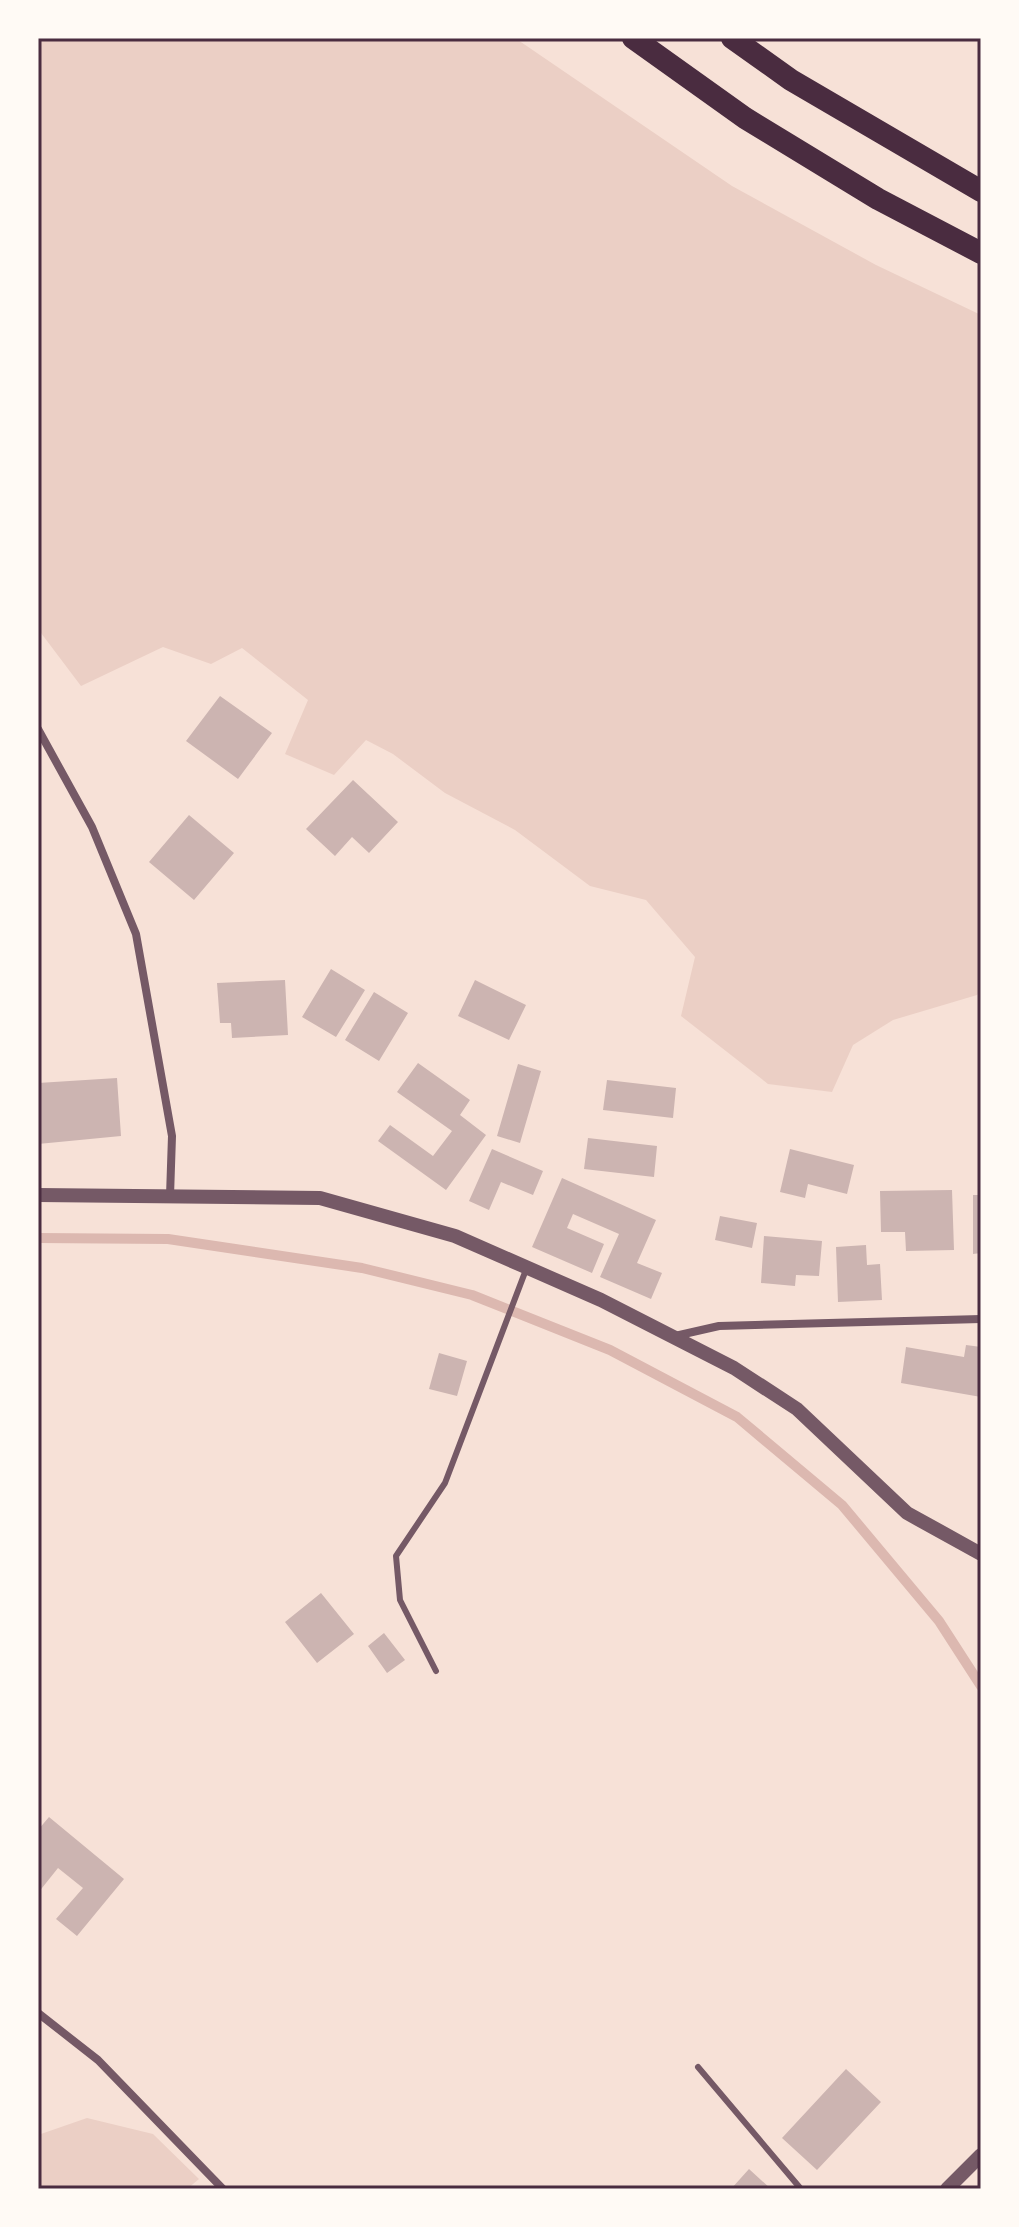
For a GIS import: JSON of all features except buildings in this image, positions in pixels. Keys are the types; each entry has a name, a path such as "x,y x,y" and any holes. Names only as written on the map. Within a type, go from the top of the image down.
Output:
{"highway":[{"path":"633,38 745,118 878,199 981,253"},
{"path":"732,38 791,80 981,191"}],"street":[{"path":"38,729 92,827 136,934 172,1136 170,1196"},
{"path":"38,1195 320,1198 455,1236 601,1300 734,1368 797,1409 907,1513 981,1554"},
{"path":"672,1336 719,1326 981,1319"},
{"path":"38,2013 98,2060 223,2189"},
{"path":"947,2189 981,2155"}],"lane":[{"path":"436,1671 400,1600 396,1556 445,1483 527,1267"},
{"path":"698,2067 801,2189"}],"shaded area":[{"path":"38,38 515,38 732,186 876,265 981,315 981,991 977,995 893,1020 853,1045 832,1092 768,1084 681,1016 695,957 646,900 590,886 515,830 445,793 393,754 366,740 334,775 285,754 308,700 242,648 211,664 163,647 81,686 38,629"},
{"path":"87,2118 153,2134 199,2179 187,2189 38,2189 38,2135"}],"waterway":[{"path":"38,1238 168,1239 362,1268 472,1295 610,1350 737,1417 842,1505 939,1621 981,1686"}]}
